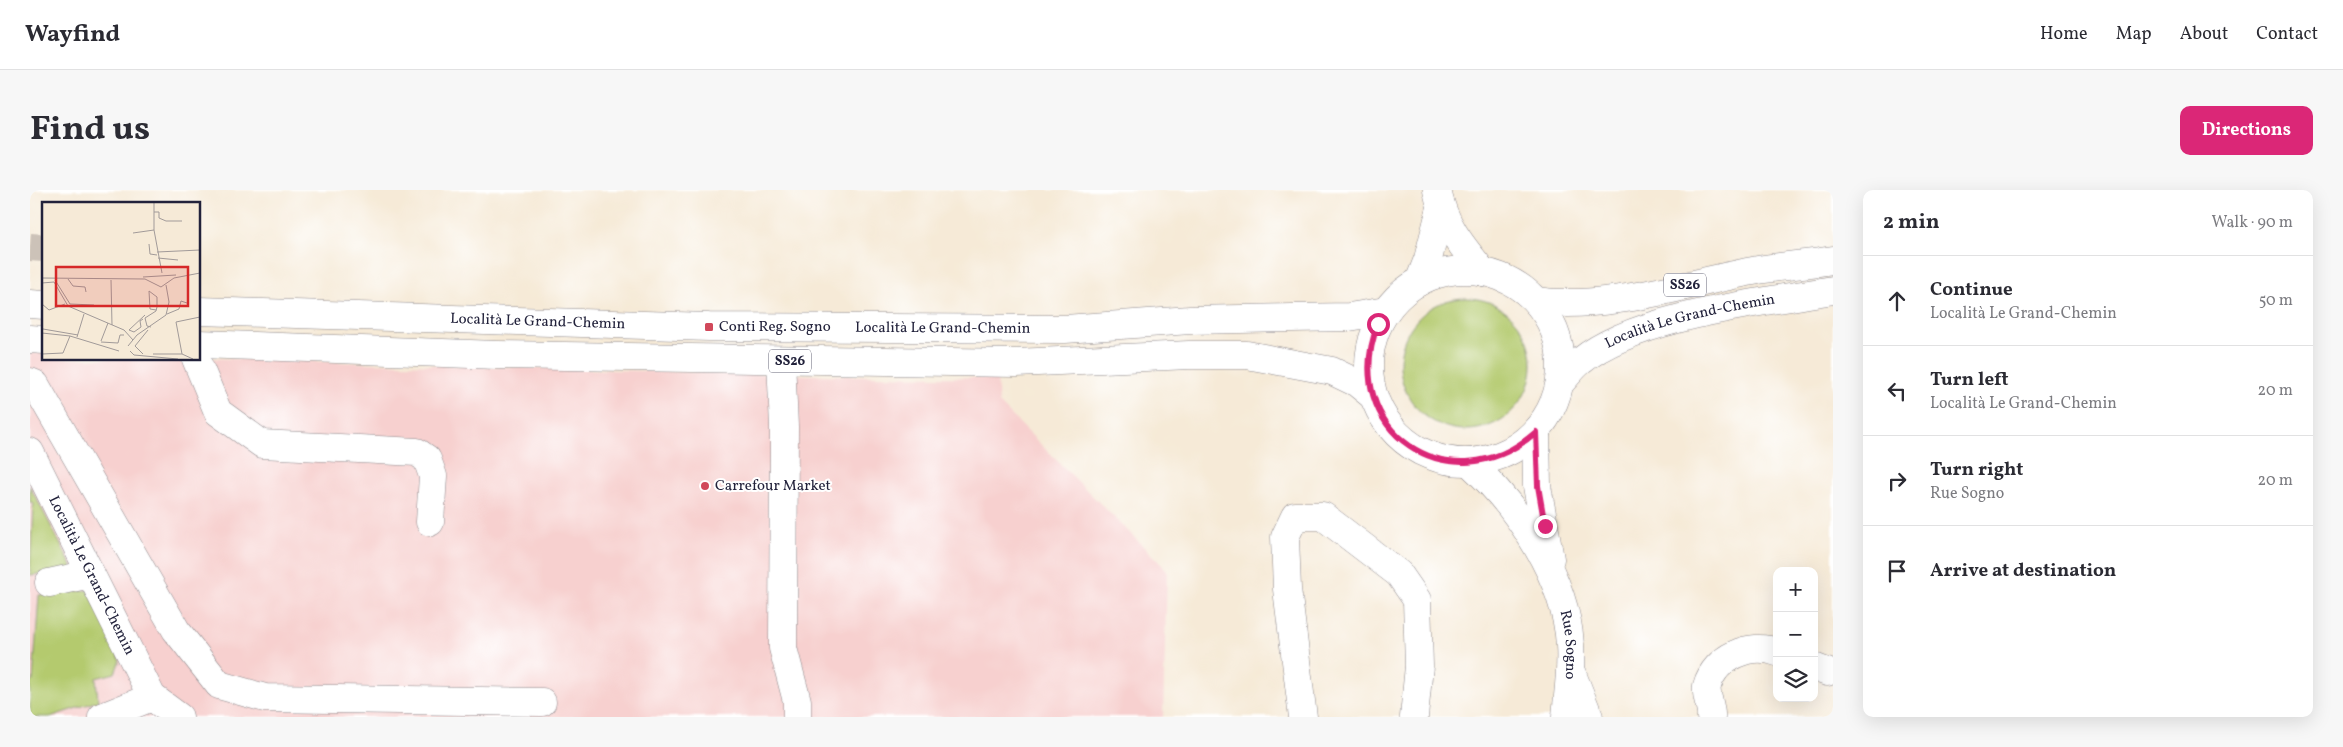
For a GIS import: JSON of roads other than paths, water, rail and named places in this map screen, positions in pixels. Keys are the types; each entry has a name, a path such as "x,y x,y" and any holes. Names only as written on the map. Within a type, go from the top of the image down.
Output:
{"main road":[{"path":"1439,199 1451,232 1483,272"},
{"path":"1419,282 1428,259 1439,199"},
{"name":"SS26","path":"1536,301 1557,304 1585,302 1649,293 1758,270 1833,260"},
{"name":"Località Le Grand-Chemin","path":"1454,271 1483,272 1503,278 1522,288 1536,301 1551,323 1558,339 1561,356 1560,383 1552,409 1536,432 1509,452 1489,460 1470,463 1442,460 1424,454 1407,444 1389,425 1373,396 1369,375 1369,356 1378,324 1396,298 1419,282 1454,271"},
{"name":"Località Le Grand-Chemin","path":"1560,383 1582,360 1609,343 1637,331 1681,318 1833,290"},
{"name":"Località Le Grand-Chemin","path":"200,311 709,327 1065,329 1190,320 1349,317 1386,310"},
{"name":"Località Le Grand-Chemin","path":"200,344 497,355 1016,363 1189,355 1247,355 1332,370 1357,382 1373,396"},
{"path":"196,360 218,412 262,444 417,452 427,459 432,476 430,522"},
{"path":"782,360 784,427 784,648 797,701 797,717"},
{"path":"30,382 34,384 176,630 219,686 265,698 542,702"},
{"name":"Rue Sogno","path":"1536,432 1538,486 1552,576"},
{"name":"Località Le Grand-Chemin","path":"30,452 152,698 179,717"},
{"name":"Rue Sogno","path":"1470,463 1489,480 1504,498 1532,540 1552,576 1561,597 1570,645 1566,717"},
{"path":"1303,717 1287,589 1285,537 1295,516 1323,516 1399,574 1417,600 1419,666 1414,717"},
{"path":"49,583 90,574"},
{"path":"1711,717 1707,687 1716,668 1734,653 1767,648 1773,650"},
{"path":"1570,671 1589,717"},
{"path":"102,717 152,698"}],"tunnel":[{"path":"30,247 42,248"}],"place":[{"name":"Conti Reg. Sogno","path":"709,327"},
{"name":"Carrefour Market","path":"705,486"}]}
